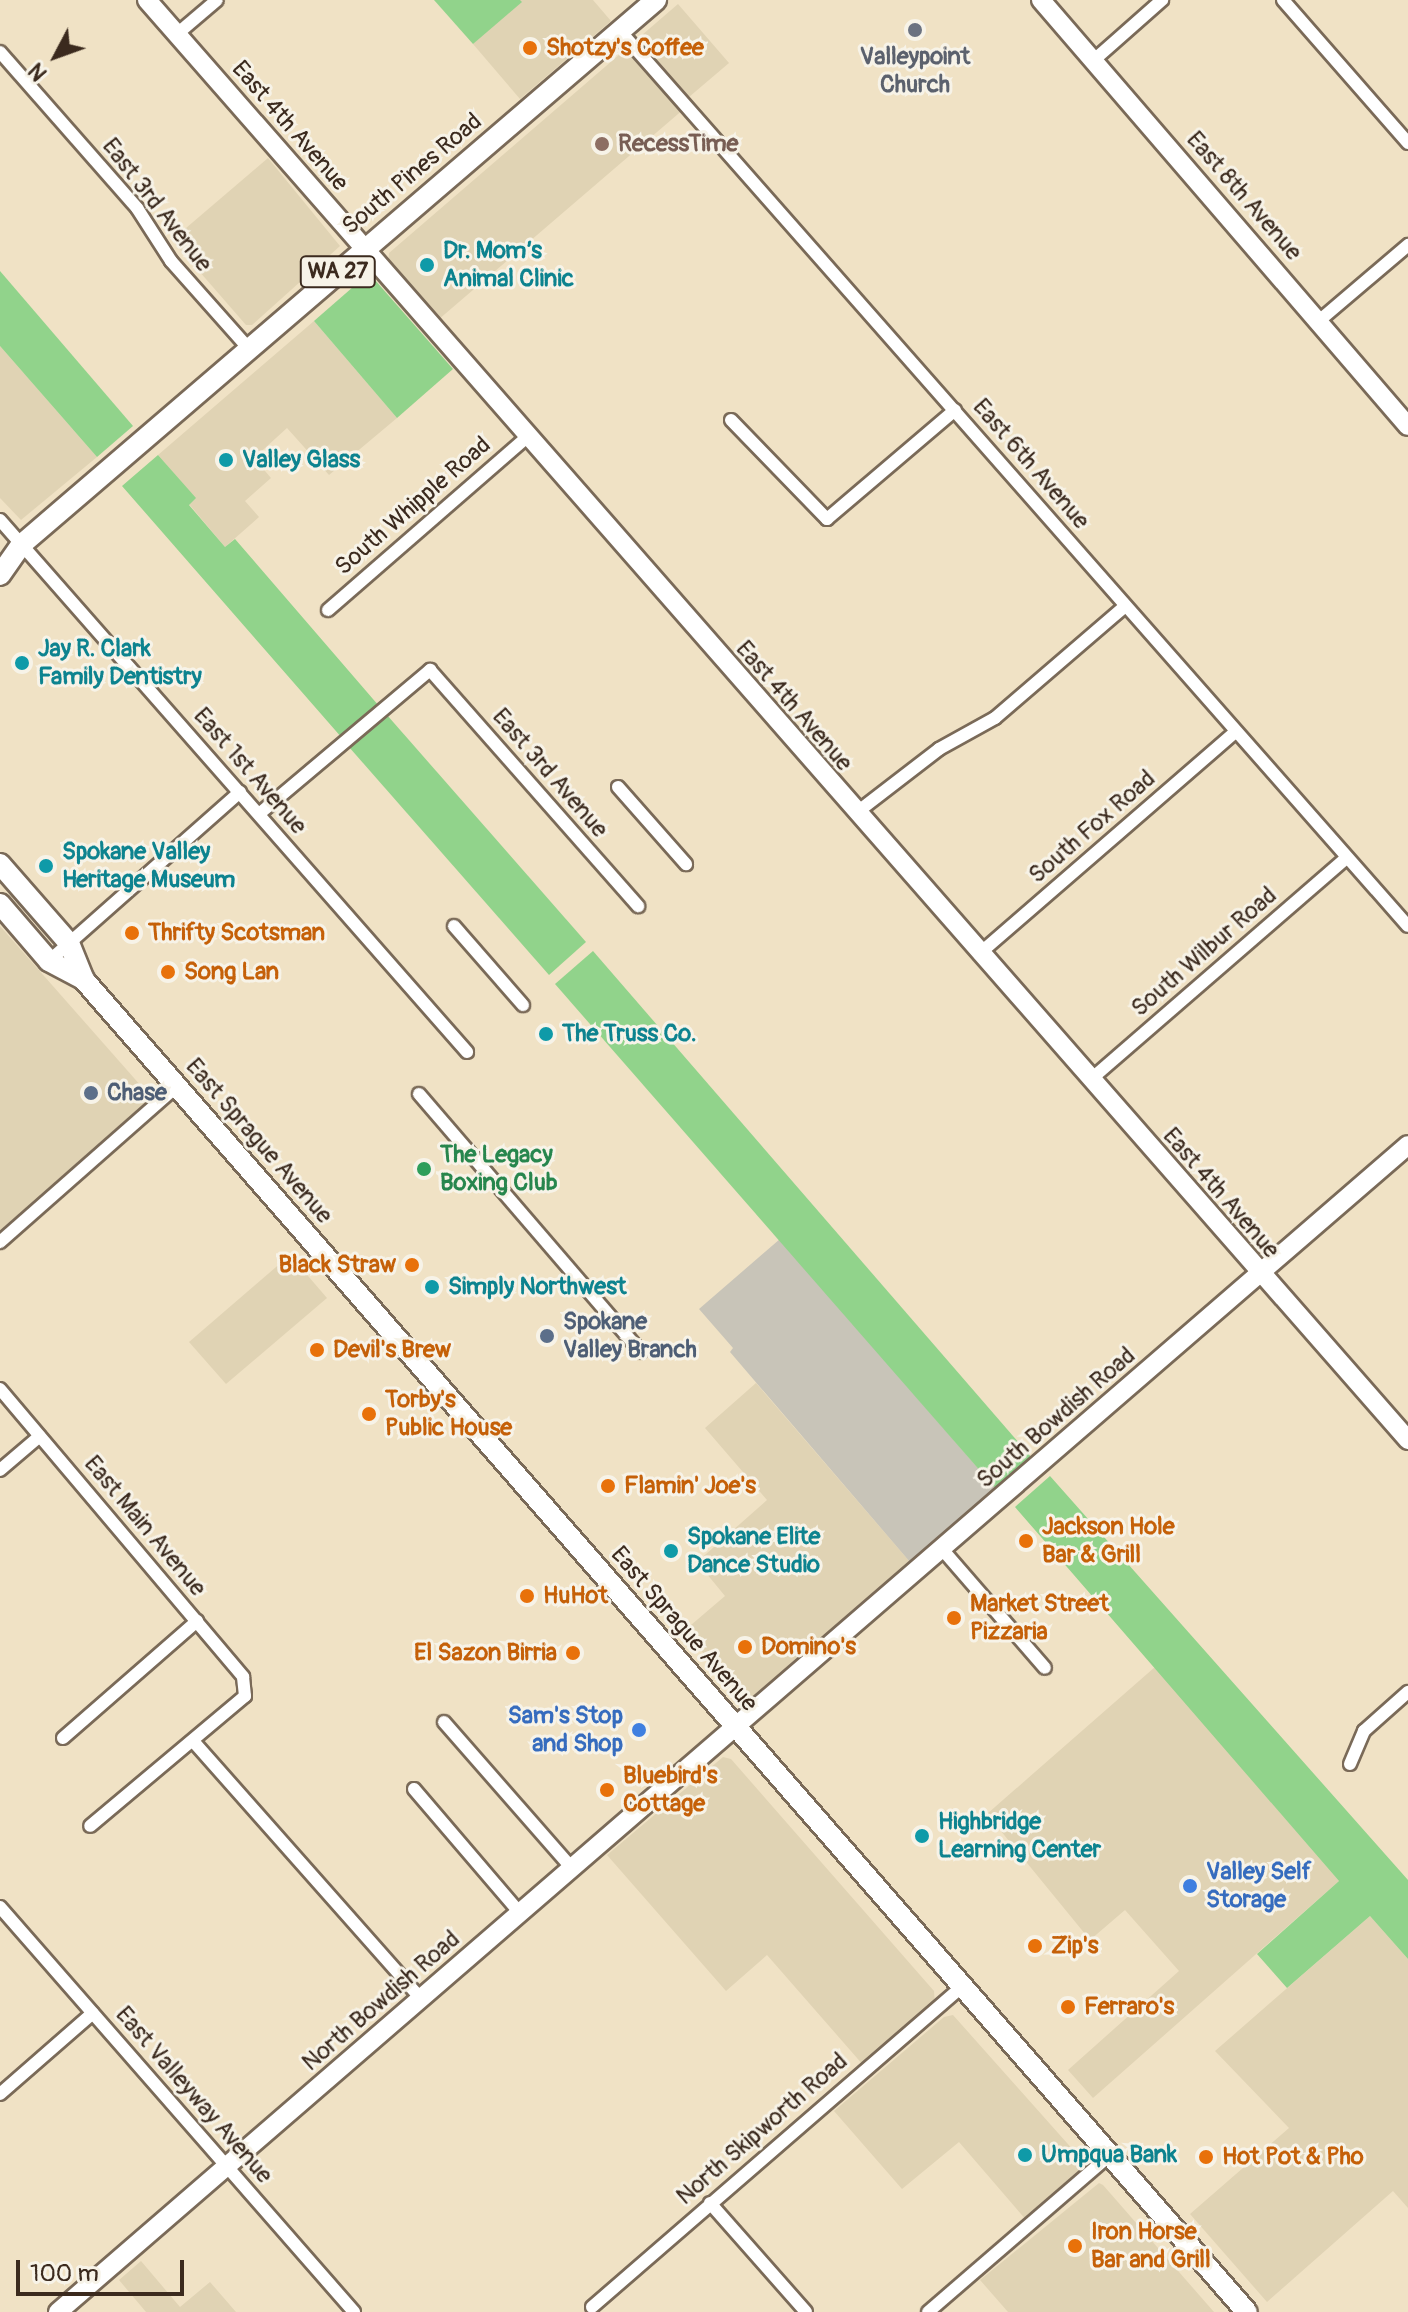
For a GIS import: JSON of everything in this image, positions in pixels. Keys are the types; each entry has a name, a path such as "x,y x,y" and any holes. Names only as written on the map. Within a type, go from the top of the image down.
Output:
{"main road":[{"name":"South Pines Road","path":"0,575 21,545 656,0"},
{"name":"South Pines Road","path":"0,552 21,545"},
{"name":"East Sprague Avenue","path":"0,864 69,943 84,980 1247,2312"},
{"name":"East Sprague Avenue","path":"0,904 49,961 84,980"}],"street":[{"name":"East 4th Avenue","path":"147,0 979,954 1408,1440"},
{"path":"177,34 217,0"},
{"name":"East 8th Avenue","path":"1041,0 1320,320 1408,426"},
{"path":"1094,60 1162,0"},
{"path":"1283,0 1408,143"},
{"name":"East 6th Avenue","path":"620,31 1408,926"},
{"name":"East 3rd Avenue","path":"0,52 137,208 171,261 249,349"},
{"path":"1320,320 1408,245"},
{"path":"731,420 827,519 955,410"},
{"name":"South Whipple Road","path":"328,610 528,436"},
{"name":"East 1st Avenue","path":"0,520 467,1052"},
{"path":"856,813 939,749 995,718 1125,606"},
{"name":"East 3rd Avenue","path":"259,814 430,670 638,906"},
{"name":"South Fox Road","path":"979,954 1235,732"},
{"path":"618,787 686,864"},
{"path":"49,961 240,792"},
{"name":"South Wilbur Road","path":"1090,1080 1346,858"},
{"path":"454,926 523,1005"},
{"path":"0,1242 177,1086"},
{"path":"419,1094 641,1352"},
{"name":"South Bowdish Road","path":"736,1728 1408,1145"},
{"name":"East Main Avenue","path":"0,1389 243,1677 245,1696 193,1741"},
{"path":"0,1470 40,1436"},
{"path":"942,1549 1045,1668"},
{"path":"63,1738 197,1621"},
{"path":"1350,1764 1364,1731 1408,1692"},
{"path":"444,1722 572,1868"},
{"name":"North Bowdish Road","path":"58,2312 736,1728"},
{"path":"90,1826 193,1741 420,1998"},
{"path":"414,1789 520,1913"},
{"name":"East Valleyway Avenue","path":"0,1907 354,2312"},
{"name":"North Skipworth Road","path":"592,2307 962,1986"},
{"path":"0,2094 93,2013"},
{"path":"928,2312 1110,2155"},
{"path":"710,2203 806,2312"}],"shaded area":[{"path":"520,0 593,0 611,21 520,99 473,44"},
{"path":"678,4 729,63 689,97 692,102 438,320 388,264 389,253"},
{"path":"268,158 340,246 252,325 246,325 172,240"},
{"path":"314,321 397,418 329,475 287,428 254,458 271,478 245,501 259,517 225,547 189,504 195,498 158,455"},
{"path":"0,346 97,457 21,520 0,498"},
{"path":"0,926 149,1095 147,1107 0,1230"},
{"path":"780,1239 996,1489 910,1562 730,1352 733,1348 699,1309"},
{"path":"290,1255 327,1298 226,1384 189,1342"},
{"path":"756,1383 910,1562 751,1698 742,1697 684,1631 725,1596 697,1562 767,1500 705,1428"},
{"name":"Valley Self Storage","path":"1155,1667 1339,1881 1093,2098 1068,2070 1179,1971 1125,1910 1090,1940 987,1814"},
{"path":"723,1757 731,1759 934,1991 935,2004 864,2066 767,1955 726,1991 607,1855"},
{"path":"1370,1916 1408,1959 1408,2208 1393,2191 1267,2302 1190,2214 1289,2128 1215,2051"},
{"path":"953,2015 1083,2161 1080,2174 1027,2221 959,2142 902,2189 834,2111 944,2017"},
{"path":"1099,2183 1214,2312 1008,2312 980,2280"},
{"path":"141,2261 180,2307 210,2282 236,2312 146,2312 119,2280"}],"green space":[{"path":"434,0 520,0 522,2 473,44"},
{"path":"0,271 133,426 97,457 0,346"},
{"path":"361,280 375,280 453,369 397,418 314,321"},
{"path":"158,455 196,498 189,505 225,547 235,539 379,706 342,738 122,486"},
{"path":"387,715 586,942 549,975 349,747"},
{"path":"593,951 1032,1458 996,1489 555,984"},
{"path":"1050,1476 1408,1880 1408,1959 1370,1916 1287,1988 1257,1954 1339,1881 1015,1507"}],"place":[{"name":"Valleypoint Church","path":"915,30"},
{"name":"Shotzy's Coffee","path":"530,48"},
{"name":"RecessTime","path":"602,144"},
{"name":"Dr. Mom’s Animal Clinic","path":"427,265"},
{"name":"Valley Glass","path":"226,460"},
{"name":"Jay R. Clark Family Dentistry","path":"22,663"},
{"name":"Spokane Valley Heritage Museum","path":"46,866"},
{"name":"Thrifty Scotsman","path":"132,933"},
{"name":"Song Lan","path":"168,972"},
{"name":"The Truss Co.","path":"546,1034"},
{"name":"Chase","path":"91,1093"},
{"name":"The Legacy Boxing Club","path":"424,1169"},
{"name":"Black Straw","path":"412,1265"},
{"name":"Simply Northwest","path":"432,1287"},
{"name":"Spokane Valley Branch","path":"547,1336"},
{"name":"Devil's Brew","path":"317,1350"},
{"name":"Torby's Public House","path":"369,1414"},
{"name":"Flamin' Joe's","path":"608,1486"},
{"name":"Jackson Hole Bar & Grill","path":"1026,1541"},
{"name":"Spokane Elite Dance Studio","path":"671,1551"},
{"name":"HuHot","path":"527,1596"},
{"name":"Market Street Pizzaria","path":"954,1618"},
{"name":"Domino's","path":"745,1647"},
{"name":"El Sazon Birria","path":"573,1653"},
{"name":"Sam's Stop and Shop","path":"639,1730"},
{"name":"Bluebird's Cottage","path":"607,1790"},
{"name":"Highbridge Learning Center","path":"922,1836"},
{"name":"Valley Self Storage","path":"1190,1886"},
{"name":"Zip's","path":"1035,1946"},
{"name":"Ferraro's","path":"1068,2007"},
{"name":"Umpqua Bank","path":"1025,2155"},
{"name":"Hot Pot & Pho","path":"1206,2157"},
{"name":"Iron Horse Bar and Grill","path":"1075,2246"}]}
